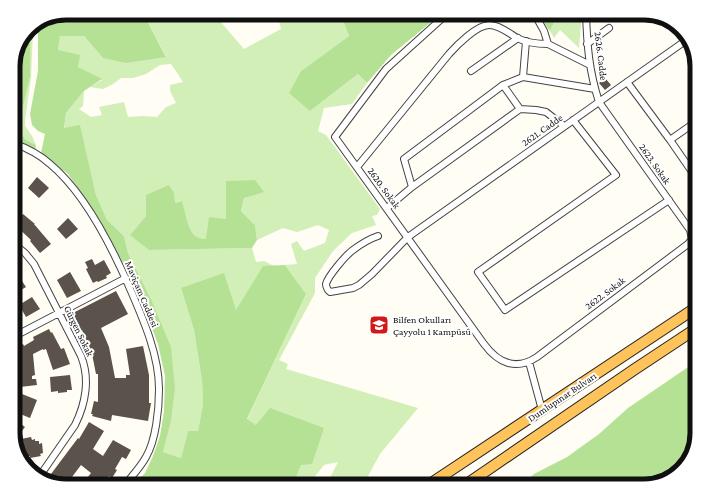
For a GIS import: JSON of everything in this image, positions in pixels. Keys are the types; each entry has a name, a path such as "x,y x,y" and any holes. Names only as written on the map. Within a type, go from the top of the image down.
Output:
{"highway":[{"name":"Dumlupınar Bulvarı","path":"438,479 690,312"},
{"name":"Dumlupınar Bulvarı","path":"474,479 690,333"}],"street":[{"name":"2620. Sokak","path":"440,20 386,69 335,137 486,348 498,358 512,364 529,362"},
{"path":"538,20 544,31 548,44"},
{"name":"2626. Cadde","path":"586,20 587,44 590,65 599,102"},
{"path":"357,167 449,54 468,36 483,26 490,25 499,28 526,41 548,44 590,65"},
{"path":"587,44 609,28"},
{"path":"471,72 518,38"},
{"path":"523,77 526,41"},
{"name":"2621. Cadde","path":"378,236 364,242 346,257 327,282 326,286 330,292 353,288 360,285 408,237 683,42"},
{"path":"412,187 404,159 503,85 523,77 595,89"},
{"path":"627,82 690,169"},
{"path":"503,85 520,109"},
{"name":"2623. Sokak","path":"599,102 690,230"},
{"path":"387,208 412,187 520,109 541,110 546,112 564,126"},
{"path":"573,120 616,175 478,272 505,310 669,200"},
{"path":"670,140 690,126"},
{"name":"Maviçam Caddesi","path":"20,146 49,163 82,200 102,233 126,278 150,341 158,376 159,388 157,419 147,456 130,479"},
{"name":"2622. Sokak","path":"529,362 690,242"},
{"name":"Gürgen Sokak","path":"20,249 34,264 81,356 86,374 85,390 80,416 42,472"},
{"path":"20,334 126,278"},
{"path":"529,362 542,410"}],"green space":[{"path":"66,20 147,20 166,57 126,63 103,58 84,36 60,36 58,50 80,55 78,67 102,79 84,91 66,113 64,128 80,125 96,195 107,220 124,236 128,253 150,297 171,347 175,389 171,422 163,452 181,458 188,431 198,431 203,404 202,381 194,330 181,288 224,273 236,310 263,266 285,265 306,294 247,419 256,425 270,408 324,428 312,464 301,465 296,479 139,479 145,473 153,456 160,436 164,411 165,376 158,344 137,288 99,219 68,174 41,153 45,134 38,131 32,125 30,114 38,71 38,29 48,23"},
{"path":"147,20 168,20 168,22 174,20 219,20 244,49 281,29 279,20 343,20 349,36 301,71 310,111 358,74 367,83 352,104 324,108 318,131 326,135 380,209 377,215 372,216 376,225 352,233 333,251 315,278 315,293 279,360 288,364 286,369 418,408 380,454 368,476 369,479 330,479 338,462 324,465 313,479 296,479 301,465 256,425 247,420 306,294 285,265 297,264 291,244 297,241 304,251 325,243 329,230 318,225 297,232 283,228 257,240 255,225 241,211 244,198 255,180 226,219 206,240 197,237 192,231 187,220 182,201 174,203 146,195 146,216 131,234 149,250 252,248 256,262 264,261 274,266 263,267 236,311 181,288 194,330 202,381 203,404 198,431 188,431 181,458 163,452 171,422 175,389 150,297 128,253 124,236 107,220 96,195 80,126 64,129 66,113 84,91 83,106 79,109 91,117 102,115 99,107 124,102 128,117 157,117 166,107 176,103 170,91 170,85 183,82 171,64 160,65 146,74 133,78 121,78 103,89 90,87 102,80 78,67 58,50 60,36 84,36 103,58 166,56"},
{"path":"343,20 434,20 391,55 367,83 358,74 310,111 289,93 301,71 349,36"},
{"path":"542,20 555,20 550,31"},
{"path":"555,20 581,20 579,48 560,30 554,38 550,31"},
{"path":"33,33 31,78 25,126 36,145 26,140 22,135 20,120 30,77 30,37"},
{"path":"30,37 30,77 20,120 20,63 23,48"},
{"path":"20,120 22,135 26,140 36,145 35,151 20,142"},
{"path":"255,180 264,192 244,198 241,211 255,225 257,240 252,248 149,250 130,235 146,216 146,195 169,185 174,193 175,203 182,201 191,231 198,237 206,239 209,217 226,219 226,181"},
{"path":"690,366 690,439 688,448 682,459 674,468 662,476 650,479 528,479 534,474 567,457 599,434 628,408"}],"building":[{"path":"605,78 611,85 605,90 599,83"},
{"path":"37,177 49,188 39,198 28,188"},
{"path":"23,214 35,224 51,244 40,253 30,241 31,240 20,230 20,217"},
{"path":"68,218 78,229 66,239 57,229"},
{"path":"92,259 95,265 104,260 111,273 106,276 107,278 93,283 86,269 88,268 85,262"},
{"path":"70,272 81,291 67,298 57,280"},
{"path":"20,278 26,287 20,291"},
{"path":"116,291 128,314 101,328 109,347 115,378 126,378 126,375 130,375 126,349 143,346 149,375 149,403 151,403 148,421 112,415 111,421 92,416 93,414 91,414 94,401 98,402 98,374 96,374 92,354 82,330 80,331 71,314"},
{"path":"32,297 40,309 26,317 20,304"},
{"path":"49,329 61,349 64,348 70,364 53,370 46,349 43,349 33,354 35,375 32,376 32,379 36,379 37,385 20,387 20,346 23,344 24,346 34,340 33,337"},
{"path":"70,375 72,390 58,393 58,391 51,392 50,377"},
{"path":"20,393 37,400 30,418 20,414"},
{"path":"89,422 104,431 93,449 103,456 113,440 131,450 126,459 122,457 112,478 109,476 107,479 86,479 91,473 81,465 70,479 56,478 51,474 78,438 79,439"},
{"path":"20,423 25,427 20,434"},
{"path":"31,437 32,440 35,439 35,441 39,441 39,444 42,443 43,453 40,454 41,456 30,458 30,456 26,456 26,453 23,451 21,439"}],"place":[{"name":"Bilfen Okulları Çayyolu 1 Kampüsü","path":"379,325"}]}
